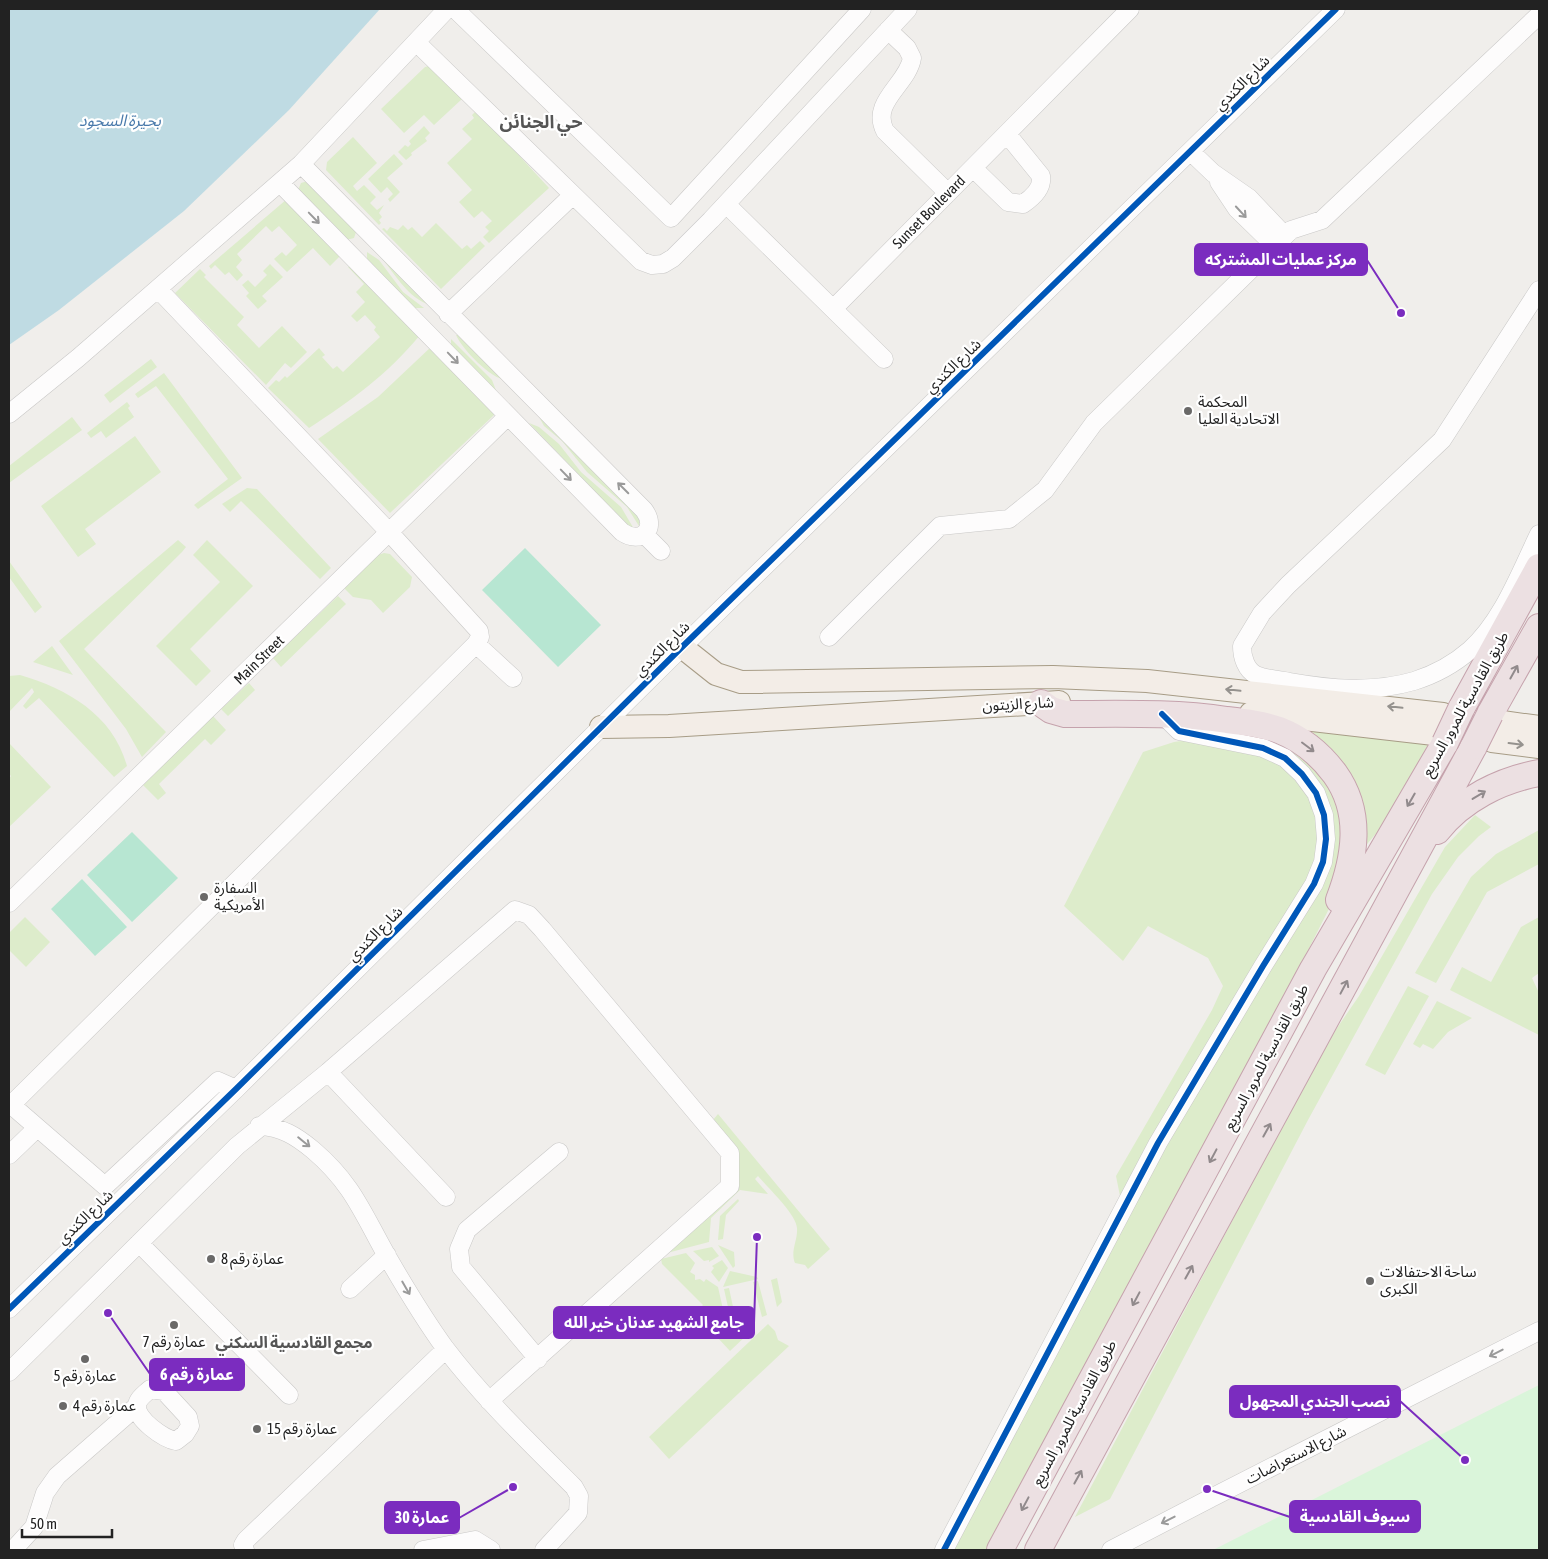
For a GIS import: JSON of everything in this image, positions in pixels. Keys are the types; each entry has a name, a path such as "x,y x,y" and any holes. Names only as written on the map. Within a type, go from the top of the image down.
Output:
{"highway":[{"name":"طريق القادسية للمرور السريع","path":"1000,1550 1446,725 1539,567"},
{"name":"طريق القادسية للمرور السريع","path":"1038,1550 1409,867 1490,731 1539,627"},
{"path":"1040,703 1051,710 1065,714 1149,703 1216,718 1254,723 1279,730 1312,749 1326,762 1340,782 1350,803 1354,845 1351,866 1313,969"},
{"path":"1409,867 1441,826 1475,798 1498,785 1539,773"}],"main road":[{"name":"شارع الزيتون","path":"682,647 716,674 741,682 1053,676 1149,703 1446,725"},
{"name":"شارع الزيتون","path":"601,727 669,726 1040,703"},
{"path":"1490,731 1539,727"},
{"path":"1490,731 1539,747"}],"street":[{"path":"9,414 158,289 280,183 417,43 447,9"},
{"path":"455,9 670,218 862,9"},
{"path":"417,43 641,261 652,265 663,264 673,258 908,9"},
{"name":"Sunset Boulevard","path":"832,309 1130,9"},
{"name":"شارع الكندي","path":"9,1309 236,1089 682,647 1336,9"},
{"path":"829,636 940,526 1009,519 1045,490 1094,423 1291,230 1322,220 1539,15"},
{"path":"888,30 906,48 912,58 909,67 881,112 882,124 885,131 948,194"},
{"path":"973,168 1008,202 1023,204 1032,196 1041,185 1041,176 1007,134"},
{"path":"1191,152 1213,173 1237,209 1280,241"},
{"path":"280,183 622,532 629,537 637,538 644,534 650,524 649,516 644,510 300,164"},
{"path":"448,313 573,195"},
{"path":"726,204 884,359"},
{"path":"349,254 370,234"},
{"path":"158,289 390,532 479,631 480,637 476,644 10,1104 105,1186 218,1082 236,1089"},
{"path":"1539,290 1442,440 1288,586 1262,614 1242,646 1245,663 1256,675 1325,688 1387,687 1413,682 1431,675 1469,650 1486,632 1502,608 1539,534"},
{"path":"428,333 424,324 429,314 433,311 448,313"},
{"name":"Main Street","path":"9,904 390,532 507,415 505,401 508,396 513,392 528,393"},
{"path":"644,534 661,551"},
{"path":"476,644 514,678"},
{"path":"944,1550 1158,1143 1314,884 1323,862 1326,839 1324,815 1316,793 1302,774 1285,758 1263,748 1179,731 1149,703"},
{"path":"9,1372 259,1126 328,1072 516,910 529,915 553,942 730,1153 730,1186 489,1401"},
{"path":"328,1072 446,1197"},
{"path":"259,1126 287,1131 331,1165 347,1183 415,1303 446,1349 489,1401 574,1487 579,1496 578,1513 544,1550"},
{"path":"9,1155 37,1128"},
{"path":"538,1359 461,1266 459,1249 467,1230 559,1152"},
{"path":"139,1243 289,1395"},
{"path":"350,1289 387,1255"},
{"name":"شارع الاستعراضات","path":"1111,1550 1539,1331"},
{"path":"245,1550 242,1545 246,1540 446,1349"},
{"path":"13,1550 34,1527 45,1493 57,1476 137,1406"},
{"path":"422,1550 475,1540 490,1550"}],"green space":[{"path":"429,66 462,99 434,125 424,115 404,133 381,109 425,67"},
{"path":"477,110 549,188 489,243 483,237 489,231 485,227 492,221 482,211 474,218 459,202 472,190 447,163 472,139 462,129 474,118 472,115"},
{"path":"424,126 430,133 425,138 427,141 411,153 412,155 406,160 398,152 405,145 408,147 411,144 409,141"},
{"path":"353,137 377,163 353,186 357,191 364,185 376,197 370,203 377,210 384,205 379,213 382,217 379,220 381,223 379,225 326,170 327,162"},
{"path":"394,154 403,164 387,178 400,192 390,202 388,199 393,194 387,187 381,193 368,179"},
{"path":"308,181 356,232 354,238 346,240 298,190 301,183"},
{"path":"287,199 343,253 330,266 313,248 287,272 274,259 282,252 286,256 297,245 279,226 272,232 266,226 237,254 242,260 236,267 243,275 237,281 229,272 225,275 215,265 211,269 209,266"},
{"path":"436,223 462,249 467,245 471,249 480,241 485,246 441,289 382,229 384,228 387,231 390,227 398,230 403,225 408,230 412,227 422,237"},
{"path":"371,248 376,248 427,301 427,304 403,286 385,262"},
{"path":"367,252 379,260 403,292 424,308 414,308 367,260"},
{"path":"270,264 283,277 262,296 267,301 258,309 246,296 249,293 242,285 248,280 255,287 267,275 263,271"},
{"path":"352,264 420,335 395,362 368,386 340,408 309,428 268,388 276,380 279,382 285,376 287,378 319,348 325,355 322,357 333,369 337,366 343,372 380,337 374,330 376,327 365,315 357,322 351,316 365,302 356,292 364,284 348,267"},
{"path":"200,269 206,275 204,277 244,317 237,325 259,348 282,326 307,352 291,368 285,363 266,385 175,293"},
{"path":"456,335 460,335 506,380 493,375 485,369 464,348"},
{"path":"451,339 492,380 497,393 451,347"},
{"path":"432,346 495,412 390,513 318,439 378,397"},
{"path":"151,359 157,367 110,403 104,395"},
{"path":"164,373 242,478 198,509 194,505 228,479 156,386 138,398 135,394"},
{"path":"127,402 130,406 128,408 134,417 106,438 101,431 91,438 87,433"},
{"path":"538,415 640,517 639,526 627,507 587,472 562,441 544,426"},
{"path":"72,417 82,430 9,483 9,466"},
{"path":"529,423 539,427 559,444 581,472 621,507 634,529 631,529"},
{"path":"135,436 161,472 85,529 96,544 78,557 41,506"},
{"path":"247,488 257,489 331,568 320,579 241,501 230,512 222,504"},
{"path":"178,540 186,547 182,552 84,649 166,732 142,757 126,729 59,641"},
{"path":"207,540 253,586 190,649 211,671 196,686 156,646 220,582 193,555"},
{"path":"525,548 601,625 558,667 482,590"},
{"path":"390,554 412,577 410,587 383,613 371,600 353,597 344,588 378,555"},
{"path":"9,561 42,607 35,613 9,577"},
{"path":"338,596 346,604 281,667 273,658"},
{"path":"52,646 73,675 33,662"},
{"path":"20,675 71,696 100,718 120,748 127,766 114,777 39,698 26,709 23,706 34,692 32,688 9,712 9,676"},
{"path":"249,683 255,690 228,716 221,709"},
{"path":"213,716 226,730 211,745 205,739 159,784 166,793 158,800 143,785"},
{"path":"1293,725 1429,745 1380,829 1349,865 1339,889 1249,1067 993,1550 934,1550 1120,1196 1116,1176 1212,1010 1223,986 1208,958 1148,926 1123,961 1064,906 1143,752 1174,742"},
{"path":"9,743 51,787 9,827 9,779 11,776 9,774"},
{"path":"1475,815 1491,827 1458,857 1432,894 1308,1120 1110,1499 1075,1517 1326,1044 1359,996 1445,847"},
{"path":"1539,830 1539,864 1487,892 1436,983 1415,973 1471,877 1496,854"},
{"path":"132,832 178,878 132,922 87,875"},
{"path":"82,879 127,927 95,956 51,909"},
{"path":"25,917 50,942 26,967 9,950 9,933"},
{"path":"1539,917 1539,973 1532,978 1539,993 1539,1035 1450,990 1462,967 1491,982 1521,927"},
{"path":"1408,986 1429,996 1385,1075 1365,1065"},
{"path":"1437,1001 1472,1018 1448,1032 1433,1049 1423,1044 1420,1048 1413,1044"},
{"path":"718,1114 830,1249 808,1269 805,1265 795,1263 794,1250 797,1228 792,1216 758,1176 755,1179 768,1194 740,1190 711,1218 709,1242 667,1253 735,1184 713,1120"},
{"path":"738,1199 739,1201 726,1215 723,1239 718,1240 720,1216"},
{"path":"718,1245 734,1252 735,1266 733,1268"},
{"path":"712,1247 719,1256 709,1262 709,1260 704,1261 693,1251"},
{"path":"686,1253 695,1263 690,1272 695,1275 695,1280 700,1279 704,1282 706,1279 718,1287 725,1318 712,1331 695,1313 703,1305 662,1264 661,1259"},
{"path":"722,1260 728,1268 719,1282 711,1272 714,1268 712,1266"},
{"path":"730,1271 757,1277 758,1279 723,1287"},
{"path":"777,1278 782,1302 777,1307 771,1280"},
{"path":"758,1281 767,1315 762,1317 753,1282"},
{"path":"729,1288 736,1321 747,1319 747,1322 732,1325 724,1289"},
{"path":"768,1324 775,1331 778,1340 789,1346 669,1459 649,1437"},
{"path":"728,1329 748,1334 730,1351 717,1337"},
{"path":"1539,1385 1539,1550 1213,1550"}],"water":[{"name":"بحيرة السجود","path":"9,9 380,9 289,110 184,211 59,310 9,345"}],"cycle path":[{"path":"9,1309 236,1089 682,647 1336,9"},
{"path":"944,1550 1158,1143 1314,884 1323,862 1326,839 1324,815 1316,793 1302,774 1285,758 1263,748 1179,731 1162,714"}],"place":[{"name":"مركز عمليات المشتركه","path":"1401,313"},
{"name":"المحكمة الاتحادية العليا","path":"1188,411"},
{"name":"السفارة الأمريكية","path":"204,897"},
{"name":"جامع الشهيد عدنان خير الله","path":"757,1237"},
{"name":"عمارة رقم 8","path":"211,1259"},
{"name":"ساحة الاحتفالات الكبرى","path":"1370,1281"},
{"name":"عمارة رقم 6","path":"108,1313"},
{"name":"عمارة رقم 7","path":"174,1325"},
{"name":"عمارة رقم 5","path":"85,1359"},
{"name":"عمارة رقم 4","path":"63,1406"},
{"name":"عمارة رقم 15","path":"257,1429"},
{"name":"نصب الجندي المجهول","path":"1465,1460"},
{"name":"عمارة 30","path":"513,1487"},
{"name":"سيوف القادسية","path":"1207,1489"}],"district":[{"name":"حي الجنائن","path":"541,122"},
{"name":"مجمع القادسية السكني","path":"294,1342"}]}
